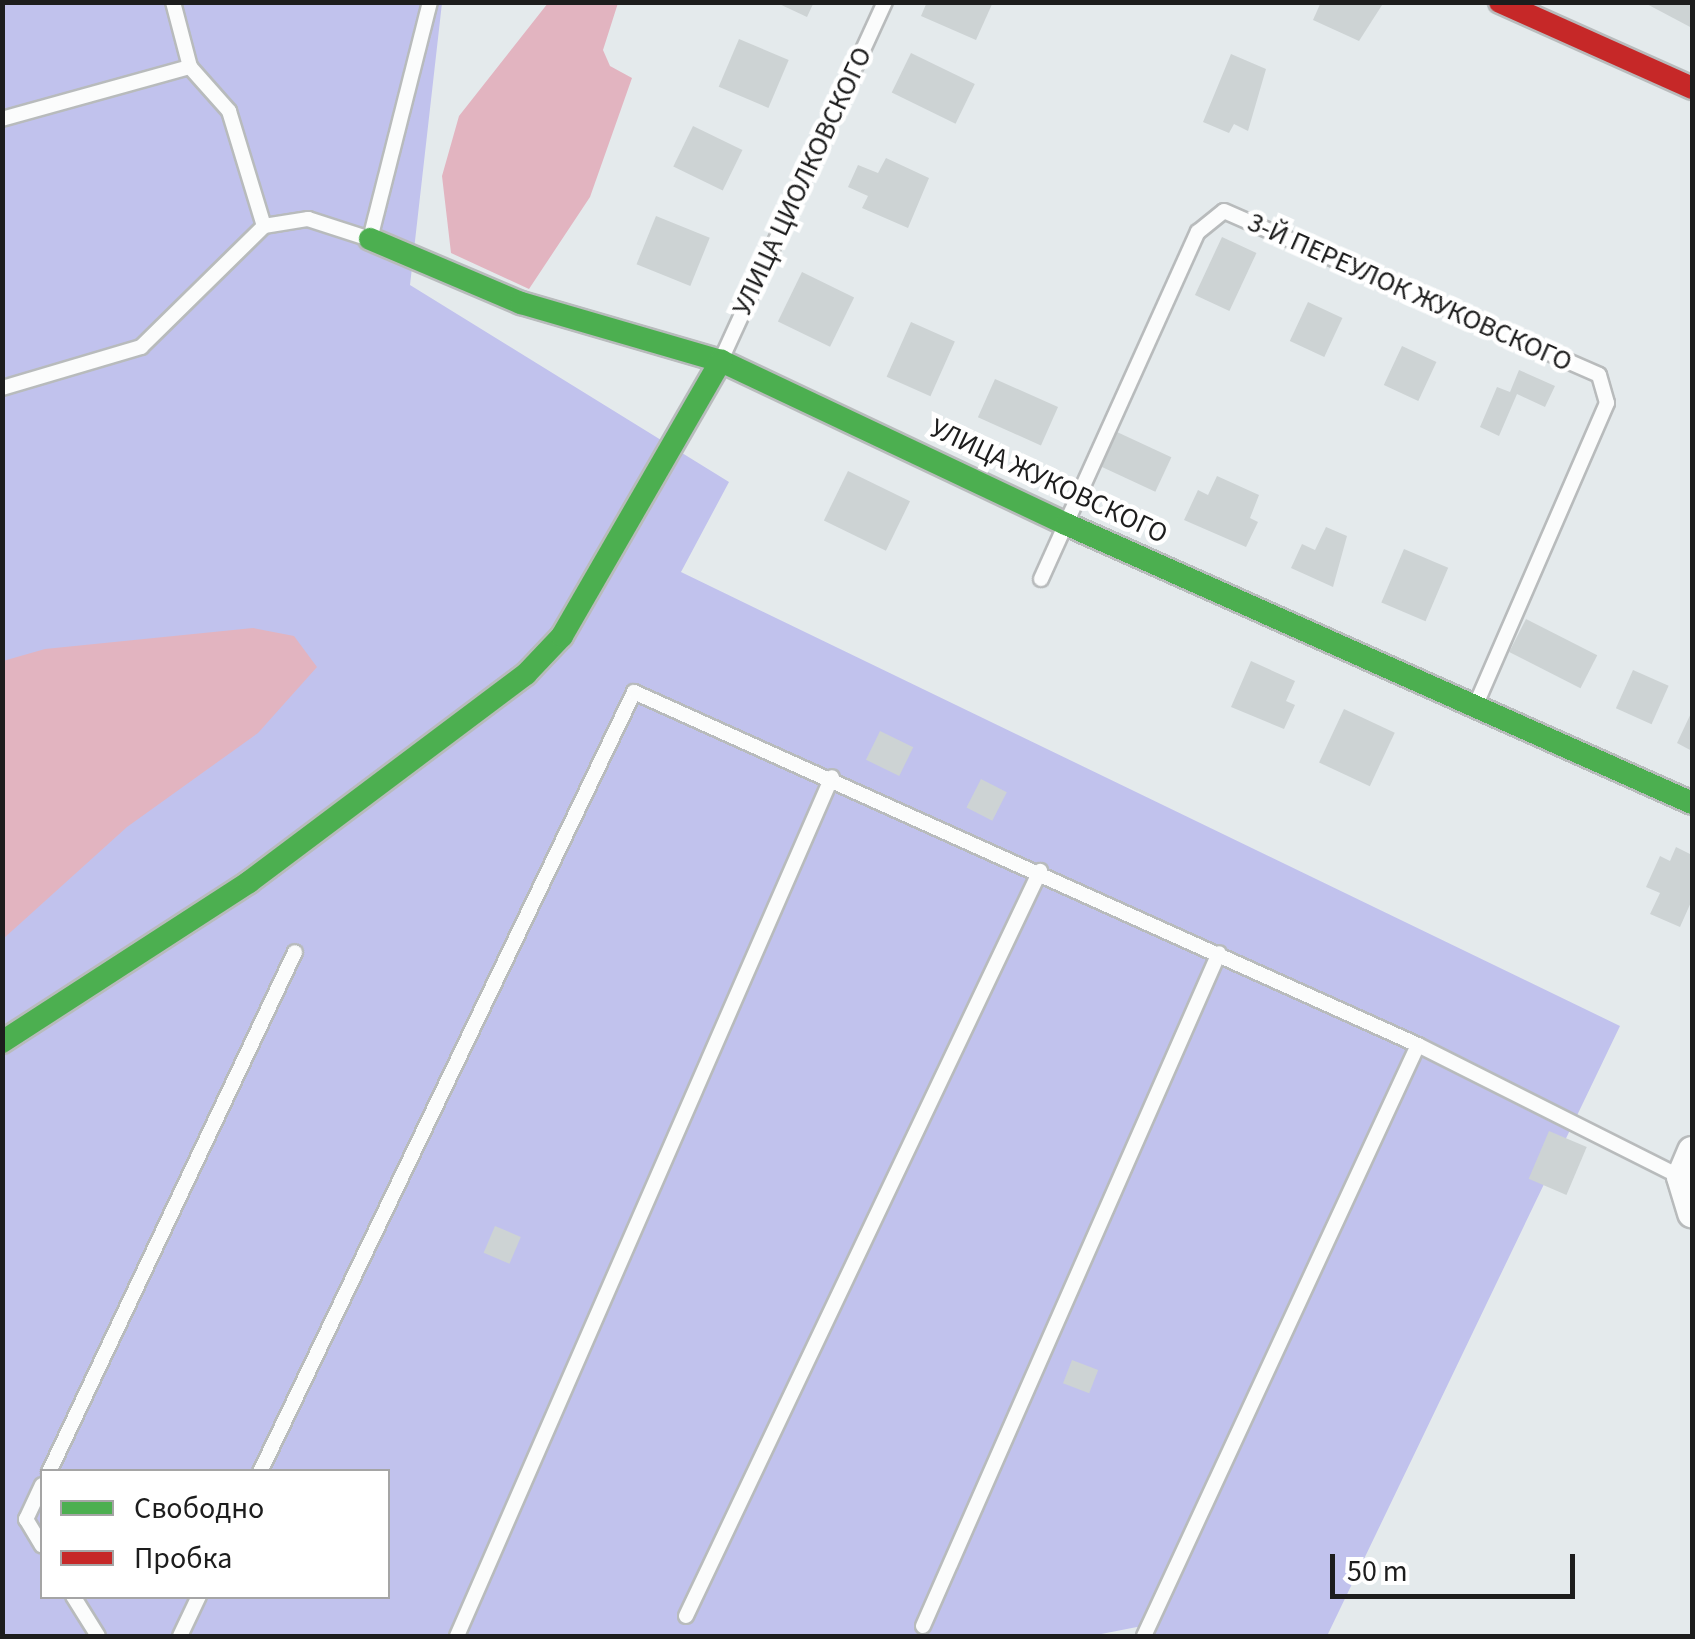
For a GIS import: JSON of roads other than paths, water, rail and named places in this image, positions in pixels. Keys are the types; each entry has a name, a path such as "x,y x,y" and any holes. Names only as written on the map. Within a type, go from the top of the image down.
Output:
{"street":[{"path":"1500,2 1692,88"},
{"name":"УЛИЦА ЖУКОВСКОГО","path":"370,240 521,303 720,360 1066,524 1692,804"},
{"path":"2,1042 249,882 526,674 562,636 720,360"},
{"path":"1692,1151 1681,1177 1692,1213"}],"lane":[{"path":"174,2 190,67 230,112 264,226"},
{"path":"2,388 141,347 264,226 308,220 370,240 430,2"},
{"name":"УЛИЦА ЦИОЛКОВСКОГО","path":"720,360 886,2"},
{"path":"2,119 190,67"},
{"name":"3-Й ПЕРЕУЛОК ЖУКОВСКОГО","path":"1066,524 1198,232 1224,211 1599,375 1607,403 1475,708"},
{"path":"1041,580 1066,524"},
{"path":"261,1469 634,692 832,776 1418,1045 1681,1177"},
{"path":"457,1636 832,776"},
{"path":"686,1616 1040,871"},
{"path":"50,1469 295,952"},
{"path":"923,1626 1219,953"},
{"path":"1144,1636 1418,1045"},
{"path":"40,1489 26,1519 40,1543"},
{"path":"76,1599 98,1636"},
{"path":"180,1636 198,1599"}]}
